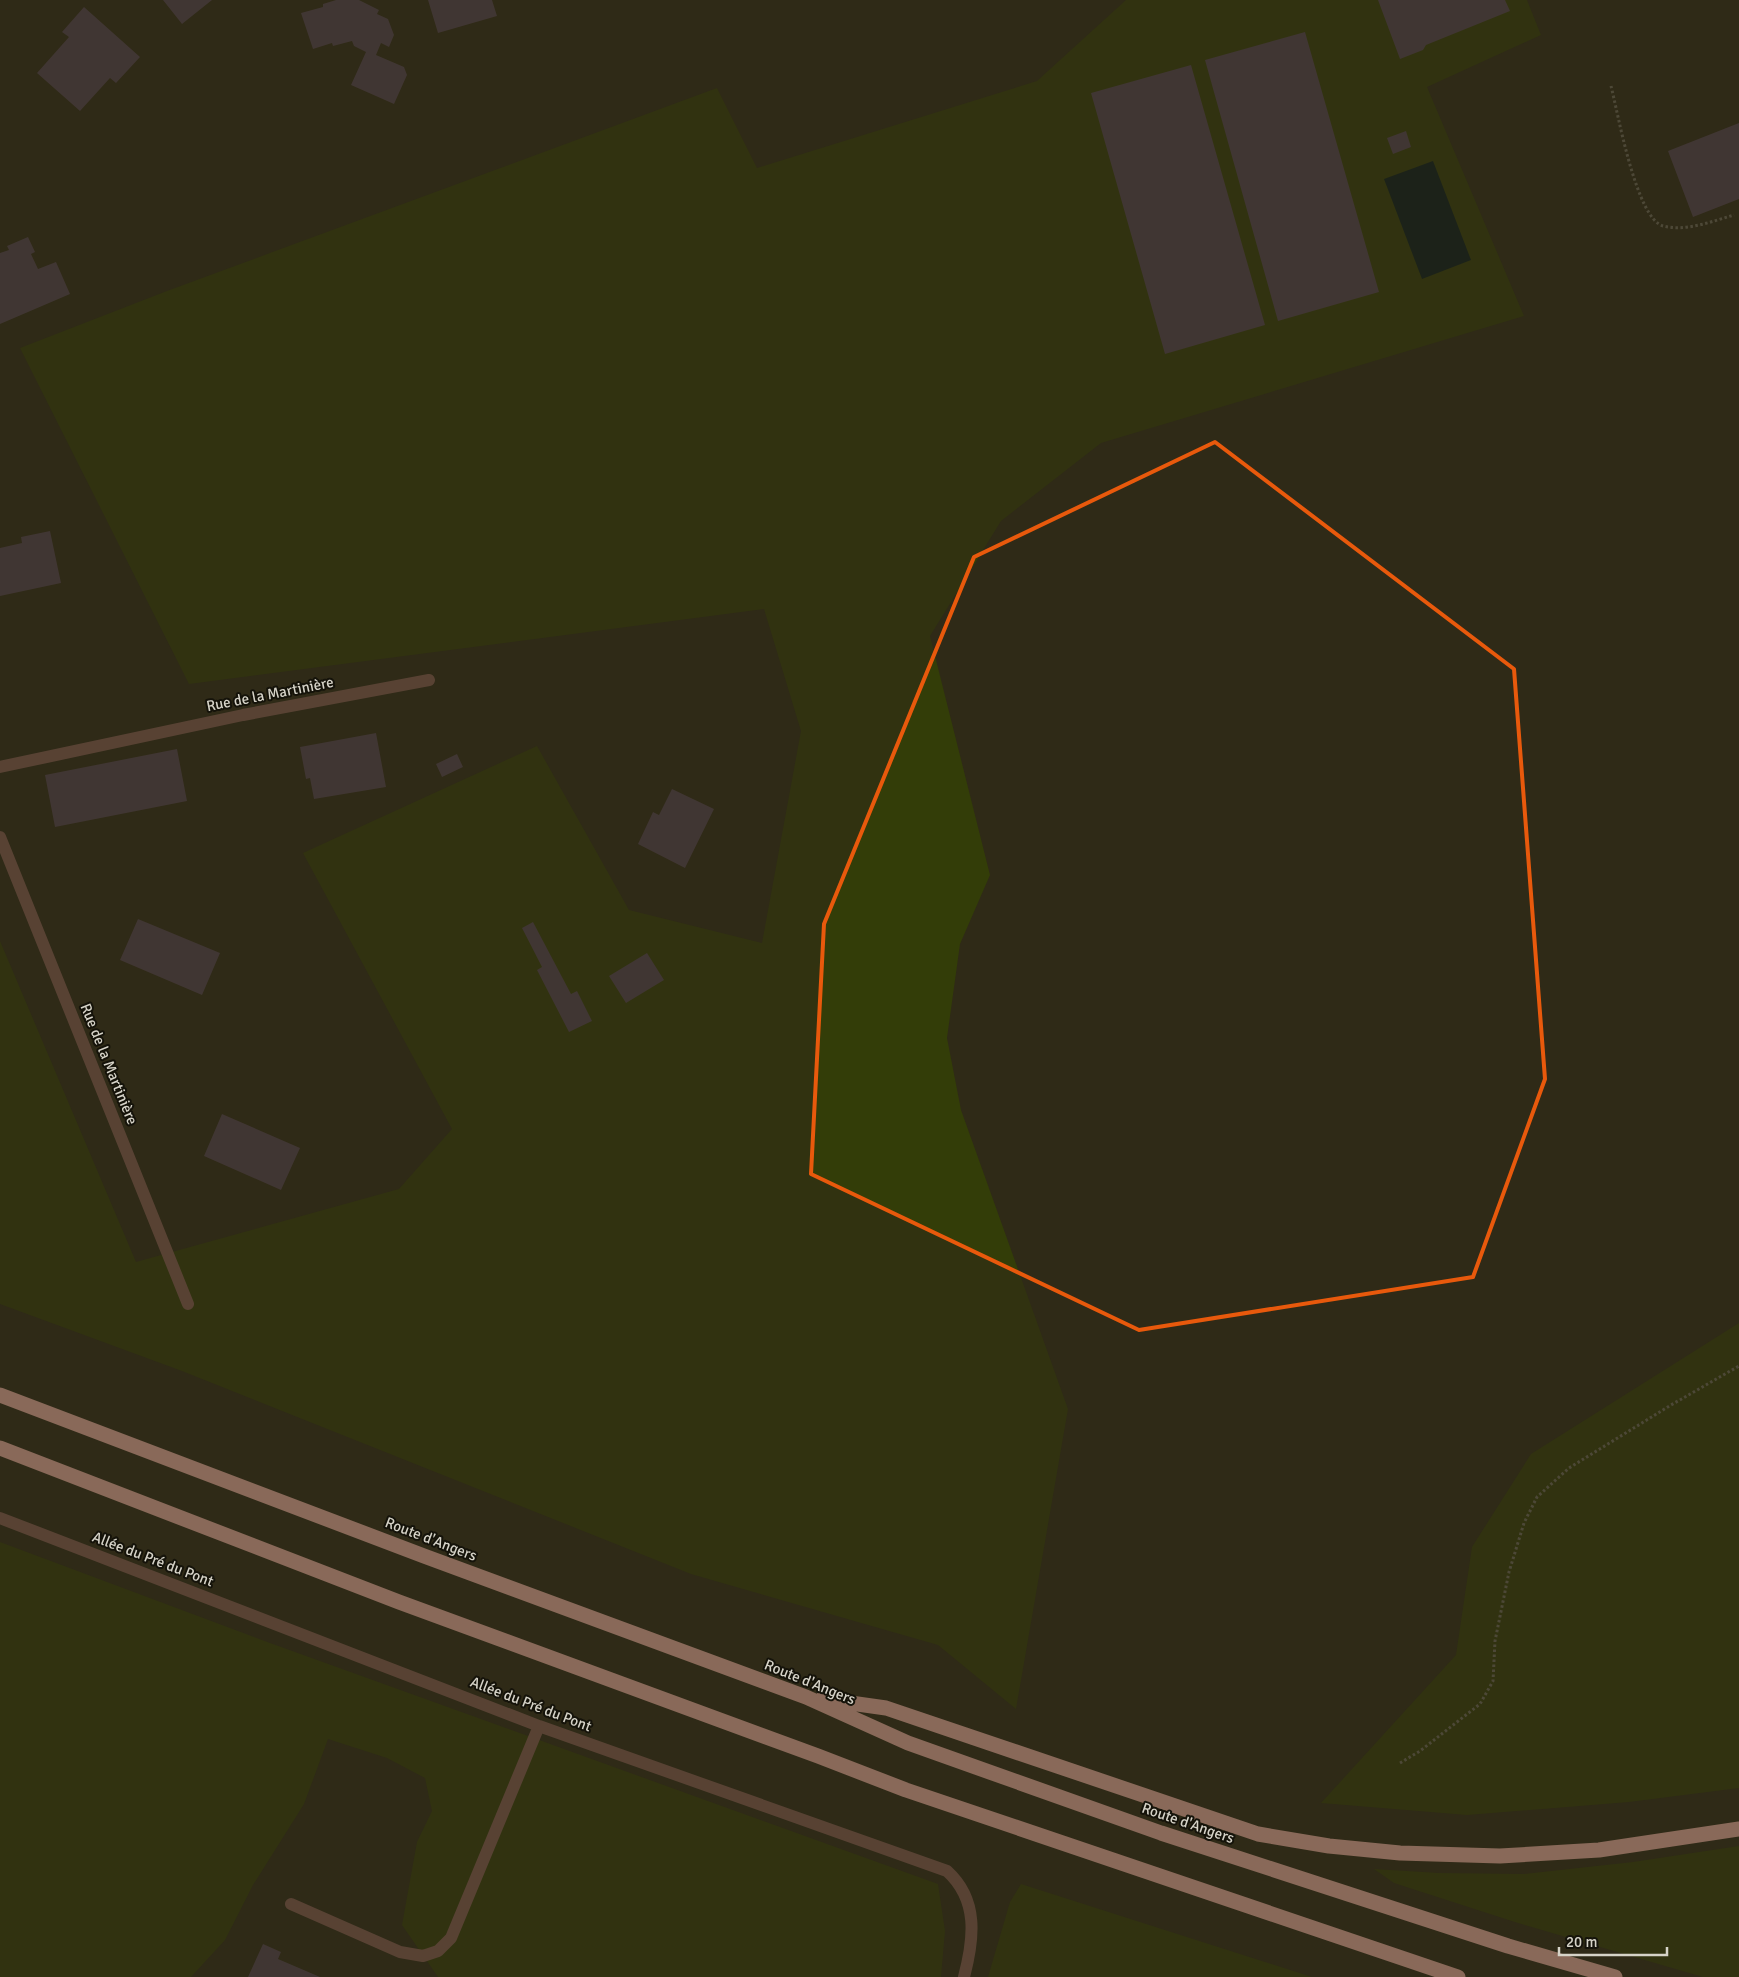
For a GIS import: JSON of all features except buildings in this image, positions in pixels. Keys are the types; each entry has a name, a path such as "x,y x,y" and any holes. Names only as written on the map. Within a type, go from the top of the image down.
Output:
{"highway":[{"name":"Route d'Angers","path":"0,1395 806,1697 908,1744 1161,1833 1508,1946 1615,1977"},
{"path":"0,1448 399,1602 906,1790 1458,1977"},
{"path":"806,1697 886,1708 1258,1834 1329,1846 1400,1853 1500,1856 1599,1850 1739,1829"}],"street":[{"name":"Rue de la Martinière","path":"0,767 243,715 429,680"},
{"name":"Rue de la Martinière","path":"0,837 188,1304"},
{"name":"Allée du Pré du Pont","path":"0,1518 539,1726 947,1871 958,1881 967,1901 972,1925 971,1950 964,1977"},
{"path":"290,1904 400,1952 423,1956 438,1951 451,1938 539,1726"}],"path":[{"path":"1611,86 1636,186 1652,217 1661,225 1675,228 1696,225 1734,215"},
{"path":"1400,1763 1420,1751 1480,1704 1493,1681 1495,1641 1509,1572 1524,1523 1537,1497 1570,1468 1671,1405 1739,1366"}],"highlighted area":[{"path":"1215,442 1514,669 1545,1079 1473,1277 1139,1330 811,1174 824,924 974,557"}],"green space":[{"path":"1126,0 1527,0 1541,35 1427,87 1524,316 1101,443 1001,521 930,636 990,875 960,944 947,1038 961,1110 1068,1409 1016,1709 938,1645 691,1574 182,1371 0,1304 0,941 136,1262 399,1189 452,1129 303,853 537,746 629,910 762,943 801,731 764,609 189,684 20,348 167,291 717,88 757,168 1037,81"},
{"path":"1739,1323 1739,1788 1629,1802 1467,1815 1321,1803 1456,1655 1472,1547 1531,1454"},
{"path":"0,1542 270,1643 938,1884 945,1931 941,1977 438,1977 402,1925 417,1842 432,1811 425,1778 387,1758 328,1739 304,1804 253,1885 225,1940 191,1977 0,1977"},
{"path":"1739,1846 1739,1977 1703,1977 1518,1923 1394,1883 1374,1869 1439,1873 1524,1874 1633,1862"},
{"path":"1021,1884 1312,1977 988,1977 1010,1902"}],"shaded area":[{"path":"1433,161 1471,260 1422,279 1384,179"}]}
